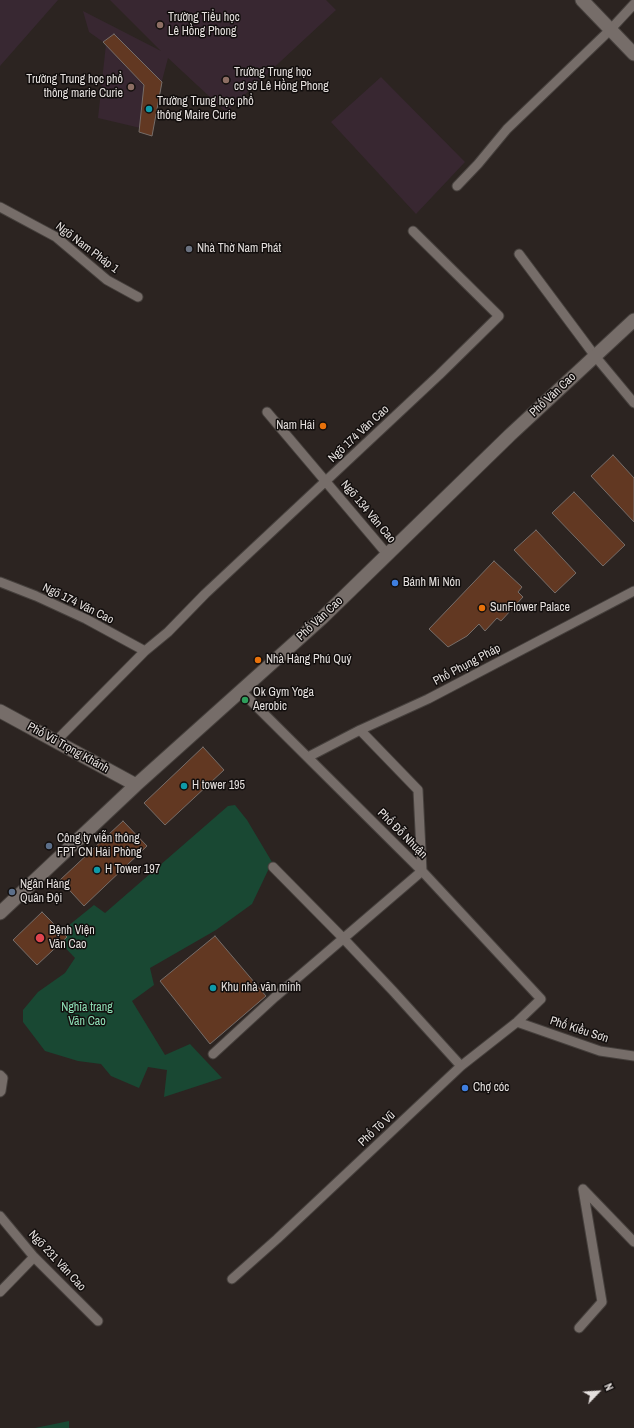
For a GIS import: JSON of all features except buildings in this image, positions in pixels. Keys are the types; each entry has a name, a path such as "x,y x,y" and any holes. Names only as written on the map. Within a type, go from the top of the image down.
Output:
{"street":[{"path":"582,0 634,54"},
{"path":"457,186 478,164 507,129 610,30 634,4"},
{"name":"Ngõ Nam Pháp 1","path":"0,207 56,237 107,280 138,296"},
{"name":"Ngõ 174 Văn Cao","path":"56,741 145,651 168,632 205,594 499,316 413,231"},
{"path":"519,254 595,356 634,403"},
{"name":"Phố Văn Cao","path":"0,913 136,786 321,619 510,435 634,320"},
{"name":"Ngõ 134 Văn Cao","path":"267,412 387,554"},
{"name":"Ngõ 174 Văn Cao","path":"0,582 36,596 86,619 145,651"},
{"name":"Phố Phụng Pháp","path":"308,757 360,730 428,699 634,591"},
{"name":"Phố Đỗ Nhuận","path":"241,691 422,871 541,999"},
{"name":"Phố Vũ Trọng Khánh","path":"0,711 136,786"},
{"path":"213,1054 275,997 422,871 418,790 360,730"},
{"path":"273,867 343,938 461,1066"},
{"name":"Phố Tô Vũ","path":"232,1279 277,1239 461,1066 517,1022 541,999"},
{"name":"Phố Kiều Sơn","path":"517,1022 600,1051 634,1056"},
{"path":"0,1075 3,1078 0,1092"},
{"path":"579,1328 602,1302 583,1189 634,1242"},
{"name":"Ngõ 231 Văn Cao","path":"0,1216 34,1257 98,1321"},
{"path":"0,1292 34,1257"}],"shaded area":[{"path":"0,0 58,0 0,66"},
{"path":"110,0 326,0 336,10 226,112 168,58 149,130 98,118 106,44 89,32 83,11 161,51"},
{"name":"Trường Trung học cơ sở Lê Hồng Phong","path":"381,77 465,162 416,214 331,122"}],"green space":[{"name":"Nghĩa trang Văn Cao","path":"235,805 247,820 272,862 252,904 216,930 150,968 154,985 132,1001 165,1055 190,1044 222,1078 164,1097 167,1070 148,1067 139,1088 111,1076 101,1064 78,1061 45,1051 23,1022 23,1010 38,992 65,973 75,958 56,938 94,905 105,913 228,806"},
{"path":"69,1421 69,1428 35,1428"}],"place":[{"name":"Trường Tiểu học Lê Hồng Phong","path":"160,25"},
{"name":"Trường Trung học cơ sở Lê Hồng Phong","path":"226,80"},
{"name":"Trường Trung học phổ thông marie Curie","path":"131,87"},
{"name":"Trường Trung học phổ thông Maire Curie","path":"149,109"},
{"name":"Nhà Thờ Nam Phát","path":"189,249"},
{"name":"Nam Hải","path":"323,426"},
{"name":"Bánh Mì Nón","path":"395,583"},
{"name":"SunFlower Palace","path":"482,608"},
{"name":"Nhà Hàng Phú Quý","path":"258,660"},
{"name":"Ok Gym Yoga Aerobic","path":"245,700"},
{"name":"H tower 195","path":"184,786"},
{"name":"Công ty viễn thông FPT CN Hải Phòng","path":"49,846"},
{"name":"H Tower 197","path":"97,870"},
{"name":"Ngân Hàng Quân Đội","path":"12,892"},
{"name":"Bệnh Viện Văn Cao","path":"40,938"},
{"name":"Khu nhà văn minh","path":"213,988"},
{"name":"Chợ cóc","path":"465,1088"}]}
